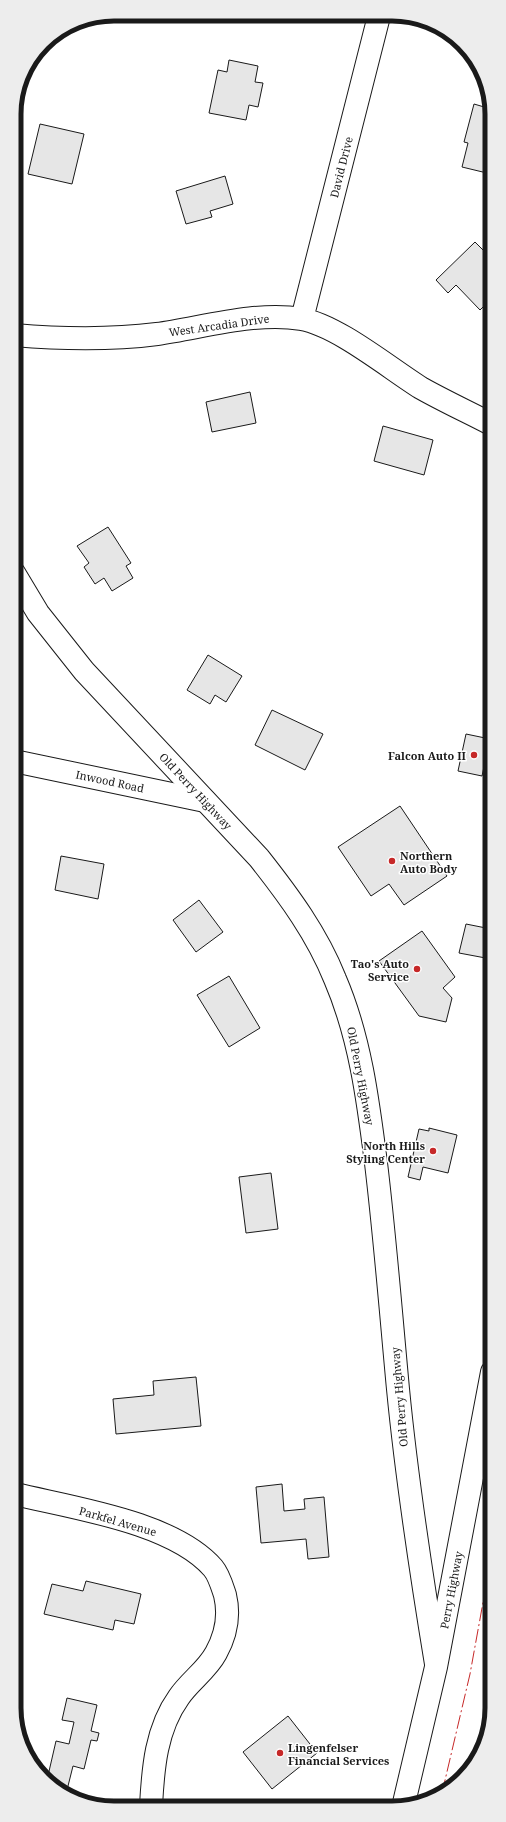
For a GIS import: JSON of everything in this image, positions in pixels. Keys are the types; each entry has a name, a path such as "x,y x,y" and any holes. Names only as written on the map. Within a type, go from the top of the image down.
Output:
{"street":[{"name":"David Drive","path":"302,319 378,21"},
{"name":"West Arcadia Drive","path":"21,335 82,338 122,337 155,334 254,319 278,317 302,319 340,336 421,388 485,421"},
{"name":"Old Perry Highway","path":"21,585 38,613 84,671 259,858 304,919 322,950 336,980 349,1015 358,1047 372,1135 381,1209 408,1488 436,1667"},
{"name":"Inwood Road","path":"21,762 205,800"},
{"name":"Perry Highway","path":"405,1800 485,1447"},
{"name":"Parkfel Avenue","path":"21,1495 121,1520 149,1528 175,1539 195,1552 213,1568 222,1584 228,1607 226,1634 215,1655 179,1696 166,1717 158,1744 152,1801"}],"building":[{"path":"229,60 258,66 255,82 263,83 258,107 249,105 246,120 209,113 218,70 227,72"},
{"path":"474,104 484,107 485,173 462,167 468,143 464,142"},
{"path":"40,124 84,134 72,184 28,174"},
{"path":"225,176 233,204 210,211 212,217 186,224 176,191"},
{"path":"475,242 485,252 485,305 480,310 456,285 448,293 436,280"},
{"path":"250,392 256,423 212,432 206,402"},
{"path":"383,426 433,440 424,475 374,461"},
{"path":"108,527 131,563 126,566 133,578 112,591 104,578 95,584 84,567 89,563 77,546"},
{"path":"208,655 242,676 226,702 215,695 210,704 187,690"},
{"path":"272,710 323,734 305,770 255,745"},
{"name":"Falcon Auto II","path":"466,734 485,738 485,762 482,776 458,771"},
{"name":"Northern Auto Body","path":"400,806 447,876 404,905 389,884 371,896 338,847"},
{"path":"61,856 104,864 98,899 55,890"},
{"path":"199,900 223,932 196,952 173,920"},
{"path":"466,924 485,928 485,958 459,953"},
{"name":"Tao's Auto Service","path":"422,931 455,977 443,988 452,998 446,1022 419,1016 379,961"},
{"path":"229,976 260,1028 229,1047 197,995"},
{"name":"North Hills Styling Center","path":"429,1128 457,1135 448,1173 423,1167 420,1180 408,1177 419,1129 429,1131"},
{"path":"271,1173 278,1229 246,1233 239,1177"},
{"path":"196,1377 201,1426 116,1434 113,1399 154,1395 153,1381"},
{"path":"282,1484 284,1511 305,1509 304,1499 324,1497 329,1557 308,1559 306,1539 261,1543 256,1487"},
{"path":"86,1581 141,1594 134,1624 115,1620 113,1630 44,1614 52,1584 83,1591"},
{"path":"67,1698 97,1705 91,1731 99,1733 97,1741 91,1740 84,1769 73,1766 67,1789 48,1774 56,1741 69,1744 74,1722 62,1720"},
{"name":"Lingenfelser Financial Services","path":"288,1716 317,1753 272,1789 243,1752"}],"power":[{"path":"444,1785 470,1674 485,1592"}],"place":[{"name":"Falcon Auto II","path":"474,755"},
{"name":"Northern Auto Body","path":"392,861"},
{"name":"Tao's Auto Service","path":"417,969"},
{"name":"North Hills Styling Center","path":"433,1151"},
{"name":"Lingenfelser Financial Services","path":"280,1753"}]}
